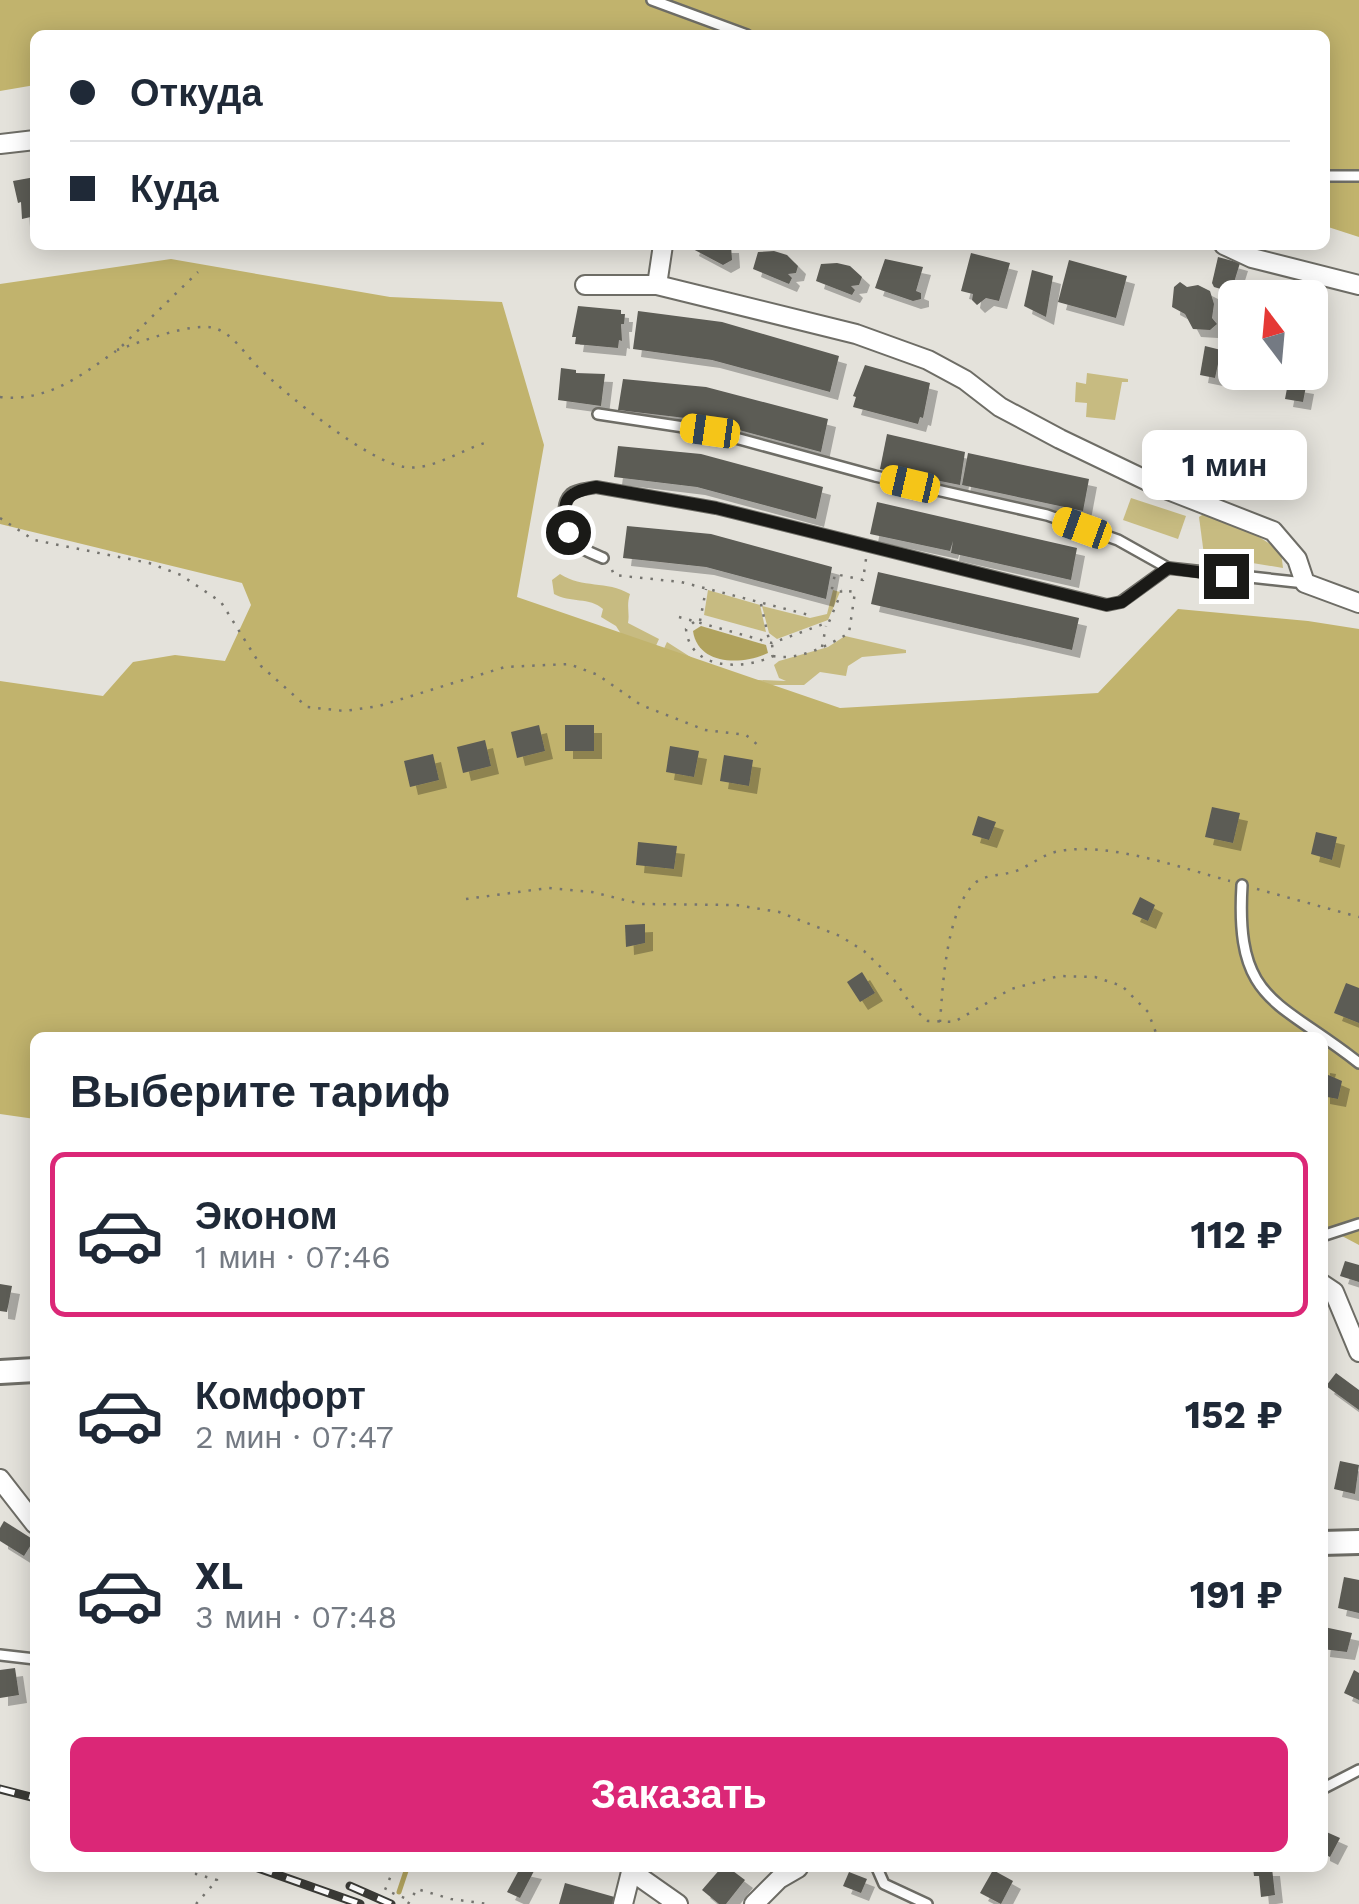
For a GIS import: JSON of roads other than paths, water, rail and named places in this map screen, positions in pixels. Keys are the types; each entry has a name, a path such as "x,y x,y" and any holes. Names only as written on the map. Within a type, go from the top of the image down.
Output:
{"street":[{"path":"0,144 30,141"},
{"path":"657,285 662,250"},
{"path":"1235,250 1252,258 1359,285"},
{"path":"585,285 657,285 856,334 928,360 965,380 1000,407 1060,439 1158,486 1273,531 1296,559 1304,583 1359,603"},
{"path":"1328,1286 1359,1300"},
{"path":"1328,1289 1359,1352"},
{"path":"0,1372 30,1370"},
{"path":"0,1479 30,1518"},
{"path":"1328,1543 1359,1542"},
{"path":"623,1904 631,1872"},
{"path":"635,1872 678,1904"},
{"path":"754,1904 791,1872"}],"lane":[{"path":"652,0 733,30"},
{"path":"1330,176 1359,176"},
{"path":"598,414 710,431 875,476 1047,515 1118,540 1168,568 1304,583"},
{"path":"603,558 574,543 568,532 564,508 568,497 576,491 596,487 716,508 1106,605 1122,602 1168,568"},
{"path":"1242,885 1242,945 1251,974 1270,999 1316,1032"},
{"path":"1328,1041 1359,1063"},
{"path":"1328,1234 1359,1224"},
{"path":"0,1655 30,1658"},
{"path":"1328,1786 1359,1770"},
{"path":"879,1872 884,1884 927,1904"}],"waterway":[{"path":"399,1892 406,1872"}],"railway":[{"path":"0,1789 30,1797"},
{"path":"269,1872 360,1904"},
{"path":"350,1886 391,1904"}]}
